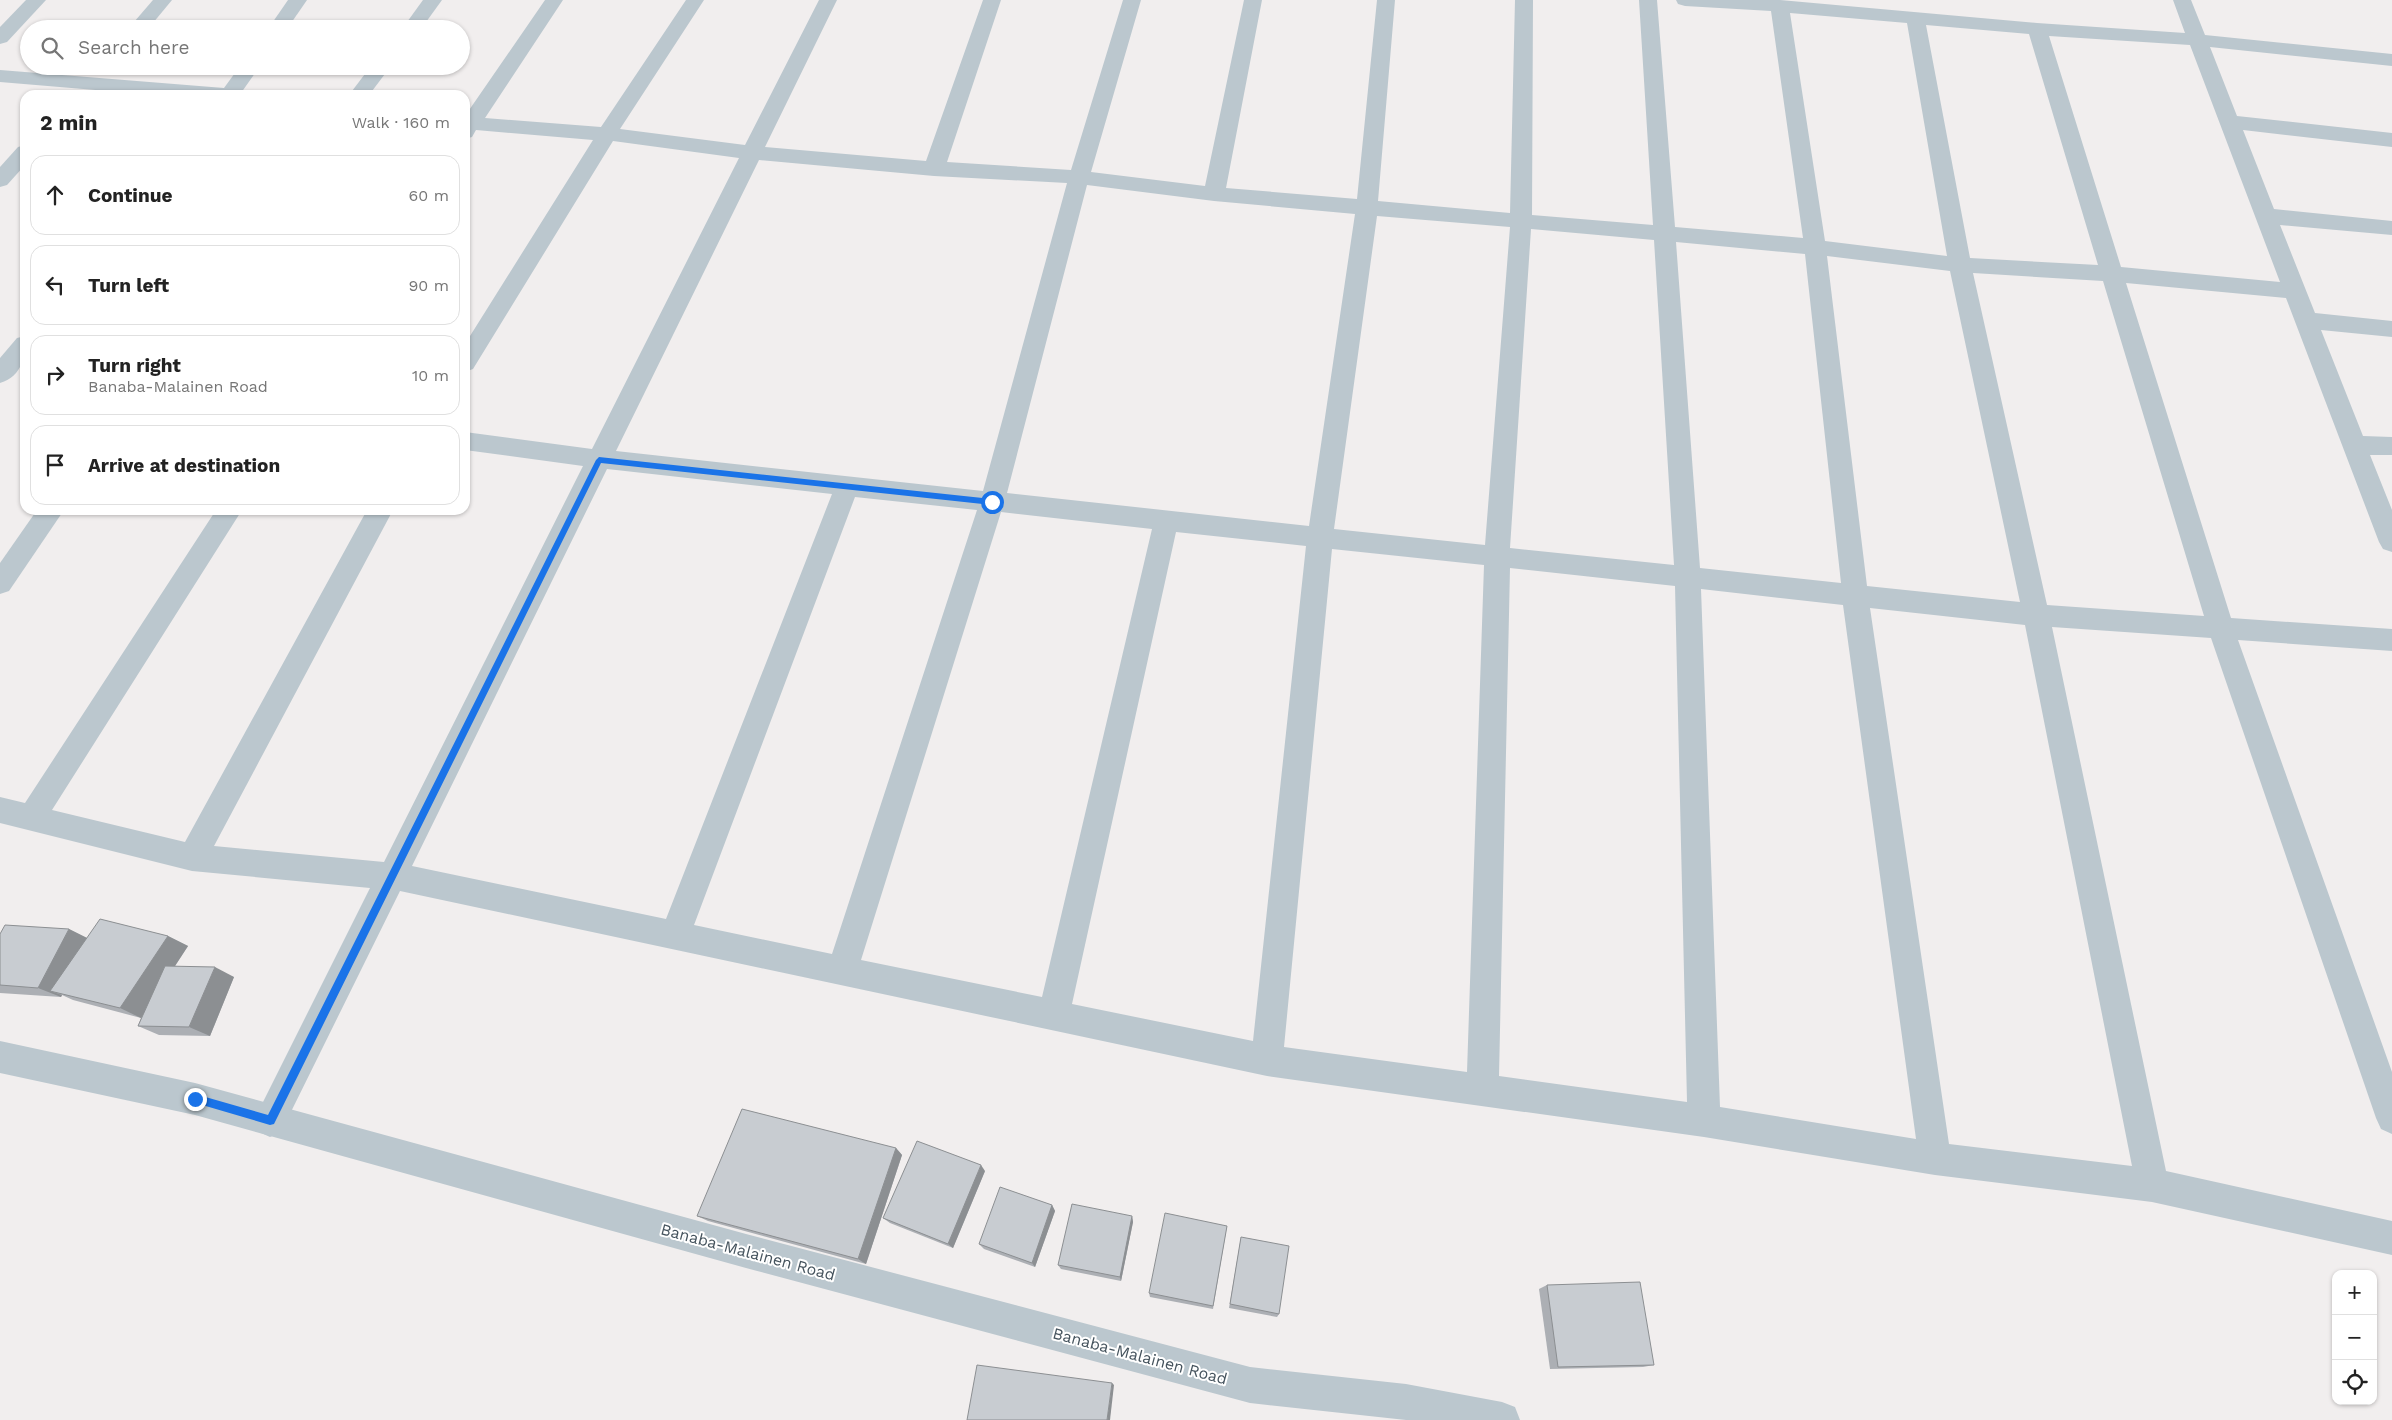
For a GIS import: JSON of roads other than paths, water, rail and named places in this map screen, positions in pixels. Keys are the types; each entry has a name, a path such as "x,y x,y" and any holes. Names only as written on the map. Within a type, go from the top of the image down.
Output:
{"street":[{"path":"0,38 37,0"},
{"path":"145,20 164,0"},
{"path":"284,20 298,0"},
{"path":"418,20 433,0"},
{"path":"470,123 554,0"},
{"path":"470,355 607,134 694,0"},
{"path":"270,1121 828,0"},
{"path":"934,169 992,0"},
{"path":"842,970 992,502 1079,177 1132,0"},
{"path":"1214,194 1253,0"},
{"path":"1267,1060 1320,537 1367,207 1386,0"},
{"path":"1483,1088 1497,556 1521,221 1524,0"},
{"path":"1648,0 1688,577 1704,1121"},
{"path":"1685,0 2197,40 2392,60"},
{"path":"2182,0 2392,542"},
{"path":"1780,6 1815,247 1855,595 1935,1159"},
{"path":"1916,17 1960,265 2036,614 2152,1185"},
{"path":"2037,29 2221,629 2392,1118"},
{"path":"0,76 80,90 94,75"},
{"path":"233,90 244,75"},
{"path":"363,90 374,75"},
{"path":"2229,122 2392,140"},
{"path":"470,127 607,134 752,153 934,169 1079,177 1214,194 1815,247 1960,265 2112,274 2294,291"},
{"path":"0,180 20,158"},
{"path":"2266,216 2392,228"},
{"path":"2306,320 2392,329"},
{"path":"1,372 20,350"},
{"path":"1,372 20,375"},
{"path":"470,442 599,460 2036,614 2392,640"},
{"path":"2354,445 2392,446"},
{"path":"675,935 847,486"},
{"path":"0,583 48,515"},
{"path":"31,818 226,515"},
{"path":"192,857 377,515"},
{"path":"1054,1015 1166,521"},
{"path":"0,810 192,857 392,876 1267,1060 1483,1088 1704,1121 1935,1159 2152,1185 2392,1238"},
{"name":"Banaba-Malainen Road","path":"0,1057 195,1099 746,1251 1250,1385 1406,1411 1502,1420"}]}
